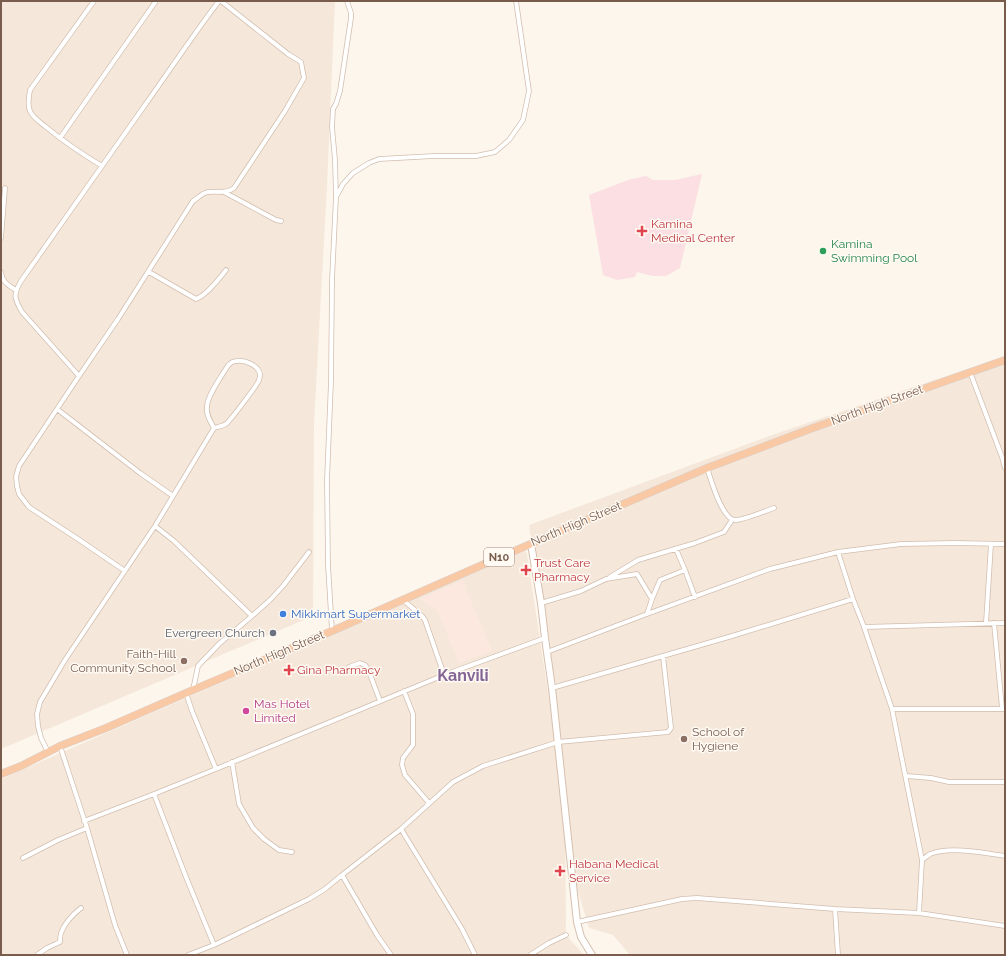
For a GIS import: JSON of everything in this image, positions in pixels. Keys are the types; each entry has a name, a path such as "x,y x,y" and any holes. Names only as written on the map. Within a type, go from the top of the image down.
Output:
{"highway":[{"name":"North High Street","path":"1,774 21,766 60,746 186,694 707,468 810,429 1005,360"}],"main road":[{"path":"531,544 541,603 552,688 577,922 581,937 592,955"}],"street":[{"path":"94,1 30,90 28,99 30,112 35,118 60,138 102,166"},
{"path":"60,138 156,1"},
{"path":"79,376 22,312 16,301 16,290 24,276 193,36 220,1 288,54 301,62 304,78 285,111 234,188 230,191 207,192 193,201 149,272 19,466 16,477 19,494 29,507 126,571"},
{"path":"332,631 328,565 328,480 332,280 336,197 332,127 334,109 340,91 351,18 351,12 347,1"},
{"path":"336,197 343,184 353,173 369,163 379,159 434,156 476,156 495,152 509,140 523,120 529,91 516,1"},
{"path":"1,238 5,188"},
{"path":"223,192 276,220 281,221"},
{"path":"149,272 196,299 206,292 226,270"},
{"path":"1,272 2,278 7,284 16,290"},
{"path":"1,285 7,284"},
{"path":"48,752 41,738 38,726 37,714 40,702 65,660 155,526 214,428 226,424 259,381 260,374 253,365 247,362 236,361 230,363 227,367 208,400 206,408 209,419 214,428"},
{"path":"970,372 1005,468"},
{"path":"57,408 140,473 173,496"},
{"path":"707,468 722,508 732,520 744,519 774,508"},
{"path":"541,603 581,591 606,579 638,560 695,543 724,532 732,520"},
{"path":"155,526 174,541 252,616"},
{"path":"547,652 770,569 838,552 901,544 955,542 1005,544"},
{"path":"986,623 991,544"},
{"path":"676,549 695,597"},
{"path":"193,690 198,666 219,644 270,600 309,552"},
{"path":"838,552 892,709 922,860 919,913"},
{"path":"647,614 660,580 685,570"},
{"path":"606,579 637,574 652,599"},
{"path":"552,688 853,599"},
{"path":"403,600 425,620 444,675"},
{"path":"892,709 1004,708 994,623"},
{"path":"864,627 1005,623"},
{"path":"84,822 444,675 545,638"},
{"path":"188,955 214,945 309,899 326,889 401,829 453,782 483,766 558,742 668,732 671,728 663,656"},
{"path":"349,667 360,663 365,665 368,669 380,701"},
{"path":"404,691 413,714 413,745 403,758 402,765 406,775 429,803"},
{"path":"186,694 216,769"},
{"path":"60,746 87,828 113,919 127,955"},
{"path":"232,762 239,804 253,828 279,850 292,852"},
{"path":"906,776 932,778 949,782 1005,782"},
{"path":"154,794 214,945"},
{"path":"23,858 58,840 87,828"},
{"path":"401,829 462,929 475,955"},
{"path":"922,860 931,854 959,850 1005,856"},
{"path":"342,875 377,935 391,955"},
{"path":"577,922 689,898 835,909 919,913 1005,926"},
{"path":"37,955 46,948 60,942 61,933 69,919 81,908"},
{"path":"835,909 838,955"},
{"path":"530,955 566,935"}],"shaded area":[{"path":"1,1 335,1 327,186 314,423 313,616 1,749"},
{"name":"Kamina Medical Center","path":"702,174 680,268 666,276 653,276 637,272 635,277 617,280 603,275 589,195 628,180 646,176 653,180 675,180"},
{"path":"1005,356 1005,955 630,955 613,935 589,928 575,882 529,525 772,435"},
{"path":"525,550 527,554 565,804 566,935 584,955 1,955 1,779"},
{"path":"463,580 492,651 459,663 438,611 420,599"}],"place":[{"name":"Kamina Medical Center","path":"642,231"},
{"name":"Kamina Swimming Pool","path":"823,251"},
{"name":"Trust Care Pharmacy","path":"526,570"},
{"name":"Mikkimart Supermarket","path":"283,614"},
{"name":"Evergreen Church","path":"273,633"},
{"name":"Faith-Hill Community School","path":"184,661"},
{"name":"Gina Pharmacy","path":"289,670"},
{"name":"Mas Hotel Limited","path":"246,711"},
{"name":"School of Hygiene","path":"684,739"},
{"name":"Habana Medical Service","path":"560,871"}],"district":[{"name":"Kanvili","path":"463,675"}]}
